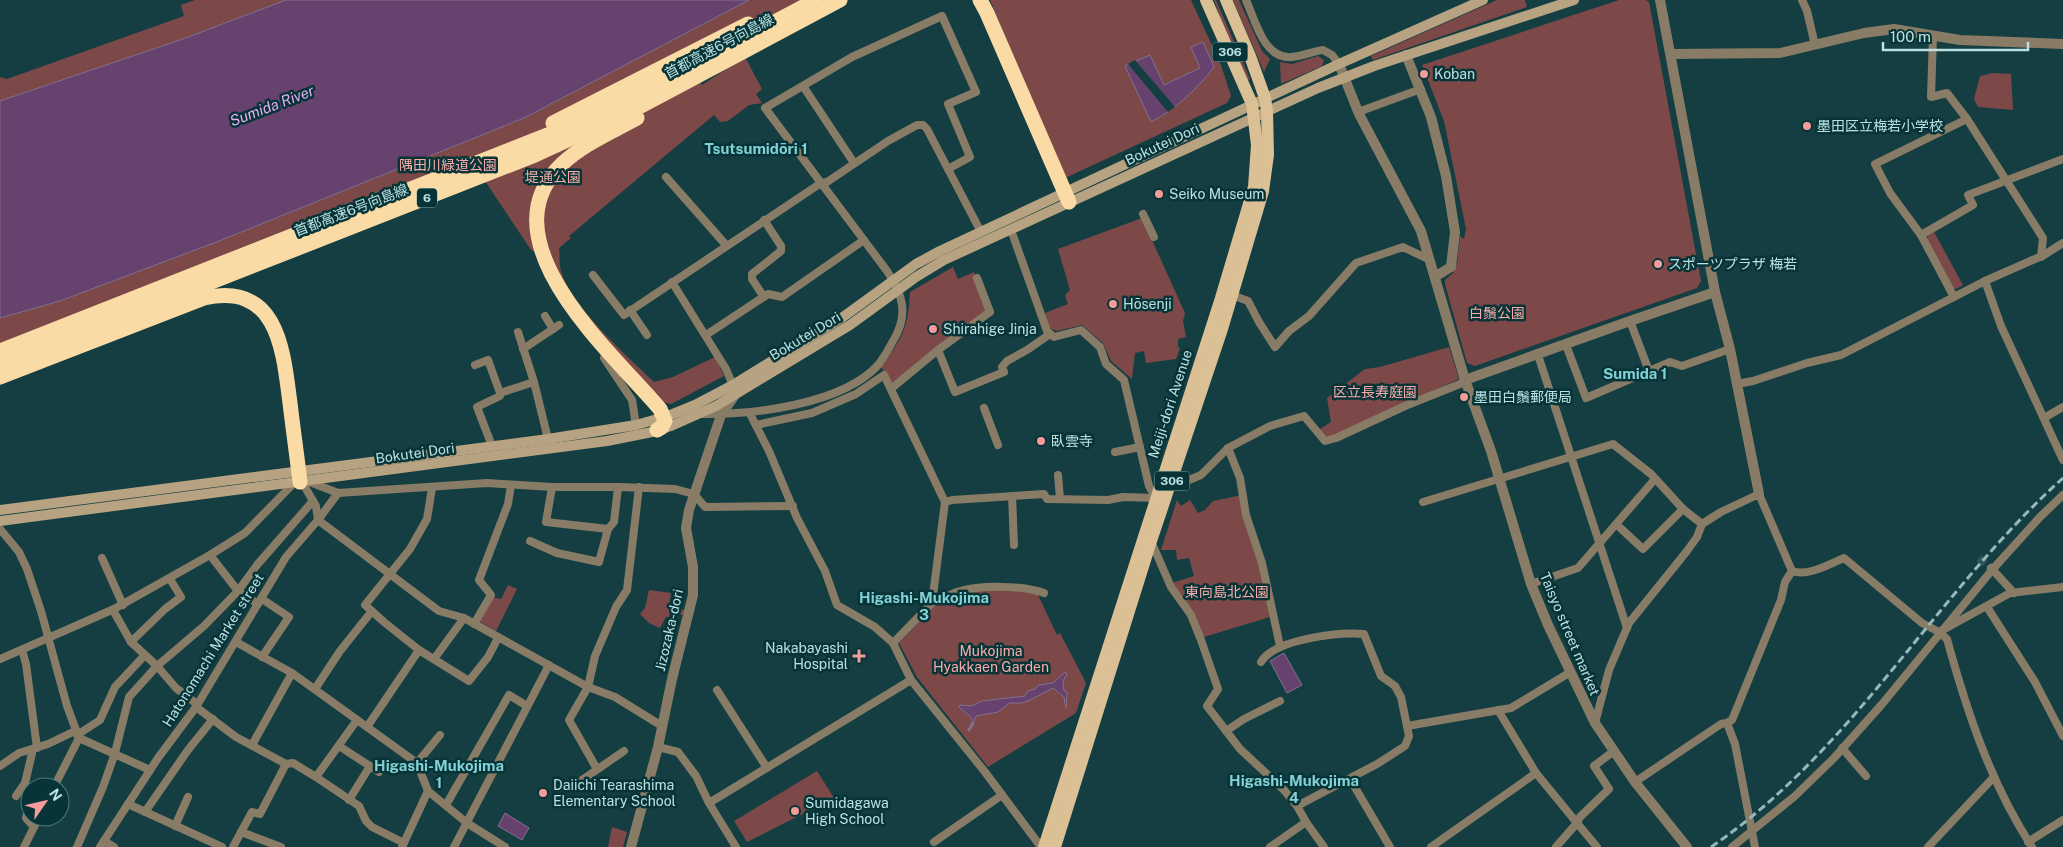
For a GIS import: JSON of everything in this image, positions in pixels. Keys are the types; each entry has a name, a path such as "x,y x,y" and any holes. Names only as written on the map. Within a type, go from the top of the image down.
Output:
{"highway":[{"path":"409,191 428,177 550,125 795,0"},
{"name":"首都高速6号向島線","path":"0,351 409,191 599,113 642,93 816,0"},
{"name":"首都高速6号向島線","path":"0,365 535,155 643,105 840,0"},
{"path":"980,0 1066,197"},
{"path":"661,424 654,402 573,309 543,255 537,227 537,213 545,187 553,175 573,155 659,106 729,60"},
{"path":"0,342 206,266 256,251"},
{"path":"0,377 204,298 221,294 241,298 259,307 276,329 287,379 300,477"}],"main road":[{"name":"Meiji-dori Avenue","path":"1043,847 1250,204 1256,172 1257,145 1253,111 1245,86 1206,0"},
{"name":"Meiji-dori Avenue","path":"1055,847 1264,191 1268,155 1266,105 1250,56 1226,0"},
{"name":"Bokutei Dori","path":"0,522 492,446 636,425 661,424 695,405 734,389 850,325 896,285 916,264 981,232 1066,197 1266,105 1339,64 1483,0"},
{"name":"Bokutei Dori","path":"1266,105 1406,55 1574,0"},
{"name":"Bokutei Dori","path":"896,285 944,260 1011,230 1066,197"},
{"name":"Bokutei Dori","path":"0,510 608,441 699,414 734,389"}],"street":[{"path":"1246,0 1271,51 1283,57 1291,58 1323,50 1332,54 1339,64"},
{"path":"1660,0 1715,292 1730,349 1759,494 1792,571 1797,573 1813,571 1844,558 1922,623 1940,632 1947,639 1968,710 1994,778 2013,819 2030,844 2063,820"},
{"path":"1802,0 1807,11 1815,45"},
{"path":"699,414 750,414 806,403 844,388 878,365 895,338 903,310 896,285 765,108 858,54 942,16 976,92 948,104 970,157 948,169"},
{"path":"1671,54 1780,53 1894,29 1960,40 2063,44"},
{"path":"1933,36 1931,97 1947,94 1967,119 2043,238 2041,257"},
{"path":"1406,55 1421,89 1440,151 1455,232 1451,267 1436,276"},
{"name":"Taisyo street market","path":"1339,64 1358,112 1421,231 1436,276 1465,380 1500,479 1532,584 1569,673 1594,723 1635,782 1687,847"},
{"path":"803,86 854,163"},
{"path":"1358,112 1421,89"},
{"path":"1954,297 1921,236 1890,193 1875,164 1967,119"},
{"path":"593,275 624,315 821,183 827,182 888,141 917,125 923,125 981,232"},
{"path":"1921,236 1973,205 1968,195 2063,159"},
{"path":"666,177 726,245"},
{"path":"1143,214 1154,237"},
{"path":"764,220 781,246 781,251 752,274 752,279 764,297"},
{"path":"1011,230 1047,331 1054,337 1081,330 1100,347 1106,364 1124,380 1149,486 1156,498"},
{"path":"706,336 768,294 782,297 864,240"},
{"path":"1737,384 1841,355 1985,281 2041,257 2063,243"},
{"path":"1232,295 1248,301 1259,322 1276,347 1289,331 1309,316 1356,263 1402,247 1430,260"},
{"path":"892,388 938,350 990,312 977,278"},
{"path":"1985,281 2001,326 2063,460"},
{"path":"672,282 726,369 734,389"},
{"path":"1170,488 1200,475 1228,448 1270,426 1304,416 1325,440 1336,438 1405,406 1460,384 1465,380 1566,345 1630,320 1715,292"},
{"path":"630,310 647,335"},
{"path":"524,349 556,327 545,316"},
{"path":"1630,320 1650,371"},
{"path":"518,332 534,382 548,439"},
{"path":"938,350 955,392 1004,372 1002,366 1007,360 1027,350 1050,334"},
{"path":"1566,345 1586,398 1670,362 1682,366 1730,349"},
{"path":"1538,354 1627,628"},
{"path":"604,358 632,400 636,425"},
{"path":"475,365 488,360 500,392 500,396 476,407 492,446"},
{"path":"756,425 812,413 856,394 884,375 892,388 945,502 932,603"},
{"path":"500,392 534,382"},
{"name":"Jizozaka-dori","path":"630,847 658,747 672,679 694,596 693,567 686,528 694,494 720,415 734,389"},
{"path":"2044,418 2063,407"},
{"path":"984,408 998,446"},
{"path":"750,414 797,518 825,571 837,605 875,627 894,643 911,680 1043,847"},
{"path":"1423,502 1613,444 1655,479 1683,508 1702,524"},
{"path":"1115,452 1140,447"},
{"path":"1228,448 1240,478 1246,515 1262,563 1280,646"},
{"path":"1058,475 1060,500"},
{"path":"300,477 338,493 487,483 552,487 675,489 694,494 705,507 793,506"},
{"path":"300,477 316,506 318,520 439,611 464,618 588,687 615,697 662,726"},
{"path":"0,659 48,640 113,610 210,555 245,533 300,477"},
{"path":"1532,584 1578,568 1655,479"},
{"path":"474,624 491,595 479,580 508,504 511,485"},
{"path":"552,487 546,522 608,529"},
{"path":"530,541 557,553 599,562 608,529 614,522 618,487"},
{"path":"432,488 427,519 410,549 365,605 419,650 469,682 488,657 498,638"},
{"path":"597,770 569,720 588,687 595,656 616,608 627,590 639,488"},
{"name":"Hatonomachi Market street","path":"102,844 150,770 197,706 286,557 318,520 338,493"},
{"path":"945,502 1044,494 1047,500 1108,500 1123,497 1156,498"},
{"path":"1594,723 1609,670 1627,628 1687,551 1697,537 1702,524 1759,494"},
{"path":"1732,847 1795,796 1842,748 1882,703 1991,569 2063,495"},
{"path":"1012,496 1014,545"},
{"path":"77,847 103,787 115,753 129,697 157,666 204,626 238,591 257,565 313,501"},
{"path":"1616,524 1643,549 1683,508"},
{"path":"0,529 19,552 41,612 77,734 58,777"},
{"path":"1151,541 1171,587 1191,615 1218,690 1207,706 1240,749 1284,790 1298,806 1306,822 1324,847"},
{"path":"210,555 238,591 289,617 262,657"},
{"path":"102,558 123,605"},
{"path":"1991,569 2014,593"},
{"path":"1635,782 1721,724 1732,720 1781,600 1785,582 1792,571"},
{"path":"132,642 181,597 170,579"},
{"path":"1940,632 2010,593 2063,587"},
{"path":"894,643 932,603 959,592 988,588 1035,589 1044,593"},
{"path":"1987,607 2035,682 2063,736"},
{"path":"113,610 132,642 144,656 157,666 176,688 213,719 236,737 286,764 293,763 316,777 359,806 366,821 372,827 403,845 428,791"},
{"path":"315,690 340,651 372,611"},
{"path":"434,659 464,618"},
{"path":"1261,662 1266,655 1280,646 1336,634 1364,634 1381,676 1395,686 1401,697 1409,736 1406,746 1377,764 1298,806"},
{"path":"236,642 292,673 418,763 428,791 466,823 505,847"},
{"path":"22,650 26,664 35,748 27,777"},
{"path":"367,727 419,650"},
{"path":"0,766 14,756 77,734 100,720 115,687 144,656"},
{"path":"454,847 549,665"},
{"path":"252,745 292,673"},
{"path":"1407,726 1511,708 1569,673"},
{"path":"709,803 911,680"},
{"path":"717,690 767,768"},
{"path":"446,805 509,695 527,706"},
{"path":"1226,731 1244,719 1280,701"},
{"path":"1498,710 1536,773 1596,847"},
{"path":"145,812 188,750 213,719"},
{"path":"316,777 357,720"},
{"path":"1727,722 1736,744 1754,831 1755,847"},
{"path":"77,734 150,770"},
{"path":"418,763 440,735"},
{"path":"339,746 379,772"},
{"path":"658,747 678,752 696,776 709,803 736,847"},
{"path":"1842,748 1866,776"},
{"path":"582,780 624,751"},
{"path":"1556,847 1578,823 1580,818 1609,790 1594,766 1614,751"},
{"path":"234,847 252,812 260,814 286,764"},
{"path":"349,800 370,766"},
{"path":"1431,847 1536,773"},
{"path":"1928,847 1994,778"},
{"path":"1350,779 1390,847"},
{"path":"16,796 20,790"},
{"path":"934,842 1002,795"},
{"path":"175,826 188,797"},
{"path":"128,804 222,847"},
{"path":"1270,847 1306,822"},
{"path":"24,847 34,827"},
{"path":"242,832 281,847"},
{"path":"102,844 114,847"}],"green space":[{"path":"195,0 286,0 183,39 0,101 0,77 7,79 184,16 181,5"},
{"path":"749,0 804,0 689,61 702,85 745,57 762,89 756,94 762,103 749,105 728,121 720,122 714,115 569,236 571,238 559,248 560,267 565,281 574,296 614,344 654,382 673,377 715,357 724,376 671,404 662,402 574,307 537,253 531,250 479,169 206,274 215,296 0,385 0,318 60,301 219,241 524,118"},
{"path":"990,0 1191,0 1221,65 1231,96 1227,103 1065,178"},
{"path":"1214,0 1216,0 1250,79 1248,80 1223,26"},
{"path":"1233,0 1239,0 1262,51 1270,59 1264,72"},
{"path":"1497,0 1525,0 1527,7 1373,60 1371,56"},
{"name":"白鬚公園","path":"1619,0 1646,0 1649,2 1701,281 1697,288 1475,366 1467,363 1445,284 1445,280 1453,273 1457,264 1460,236 1464,239 1466,229 1444,121 1422,65"},
{"path":"1318,56 1324,60 1322,66 1281,84 1280,62 1292,64"},
{"path":"1993,73 2011,74 2013,110 1978,107 1974,99 1980,76"},
{"path":"1142,218 1185,313 1183,321 1186,337 1178,339 1178,347 1180,348 1176,359 1146,363 1144,351 1135,353 1132,379 1111,361 1103,343 1082,325 1057,331 1049,328 1045,313 1068,304 1065,295 1070,290 1058,249"},
{"path":"1934,232 1963,285 1956,289 1953,288 1927,239"},
{"name":"Shirahige Jinja","path":"953,267 958,279 974,272 986,312 892,383 881,367 895,348 903,332 908,315 910,292"},
{"name":"区立長寿庭園","path":"1449,347 1459,379 1332,437 1326,436 1320,429 1331,422 1327,398 1365,369 1380,367"},
{"name":"東向島北公園","path":"1242,495 1244,520 1260,569 1270,617 1204,637 1172,583 1194,576 1189,558 1177,560 1176,550 1161,550 1177,500 1181,506 1190,500 1198,513 1205,510 1213,501"},
{"path":"508,585 517,589 496,631 479,621 493,597 501,599"},
{"path":"649,590 671,593 669,606 684,610 683,615 670,612 669,617 666,617 660,628 649,623 640,614 645,608"},
{"name":"Mukojima Hyakkaen Garden","path":"988,590 1033,592 1038,595 1057,635 1060,633 1086,683 1076,713 988,767 917,677 899,643 938,602 960,593"},
{"path":"817,771 834,798 747,842 734,821"},
{"path":"612,827 627,832 623,847 608,847"}],"water":[{"name":"Sumida River","path":"286,0 749,0 524,118 219,241 60,301 0,318 0,101 183,39"},
{"path":"1203,42 1214,67 1186,98 1151,122 1125,66 1150,55 1164,85 1200,68 1191,47"},
{"path":"1284,653 1302,685 1287,693 1270,661"},
{"path":"1065,672 1067,674 1063,681 1064,691 1067,692 1066,708 1064,697 1053,688 1022,703 1010,703 998,712 976,716 973,723 971,717 959,707 960,705 971,706 982,701 1025,696 1028,691 1035,689 1039,685 1053,683"},
{"path":"505,813 529,828 522,840 498,826"}],"pier":[{"path":"1135,60 1175,107 1168,112 1128,64"}],"waterway":[{"path":"969,730 973,723"}],"tunnel":[{"path":"1979,558 1991,568"}],"railway":[{"path":"1711,847 1762,808 1852,718 1975,570 2017,523 2063,478"}],"place":[{"name":"Koban","path":"1424,74"},
{"name":"墨田区立梅若小学校","path":"1807,126"},
{"name":"Seiko Museum","path":"1159,194"},
{"name":"スポーツプラザ 梅若","path":"1658,264"},
{"name":"Hōsenji","path":"1113,304"},
{"name":"Shirahige Jinja","path":"933,329"},
{"name":"墨田白鬚郵便局","path":"1464,397"},
{"name":"臥雲寺","path":"1041,441"},
{"name":"Nakabayashi Hospital","path":"859,656"},
{"name":"Daiichi Tearashima Elementary School","path":"543,793"},
{"name":"Sumidagawa High School","path":"795,811"}],"district":[{"name":"Tsutsumidōri 1","path":"756,149"},
{"name":"Sumida 1","path":"1635,374"},
{"name":"Higashi-Mukojima 3","path":"924,606"},
{"name":"Higashi-Mukojima 1","path":"439,774"},
{"name":"Higashi-Mukojima 4","path":"1294,790"}],"park label":[{"name":"隅田川緑道公園","path":"448,165"},
{"name":"堤通公園","path":"553,177"}]}
